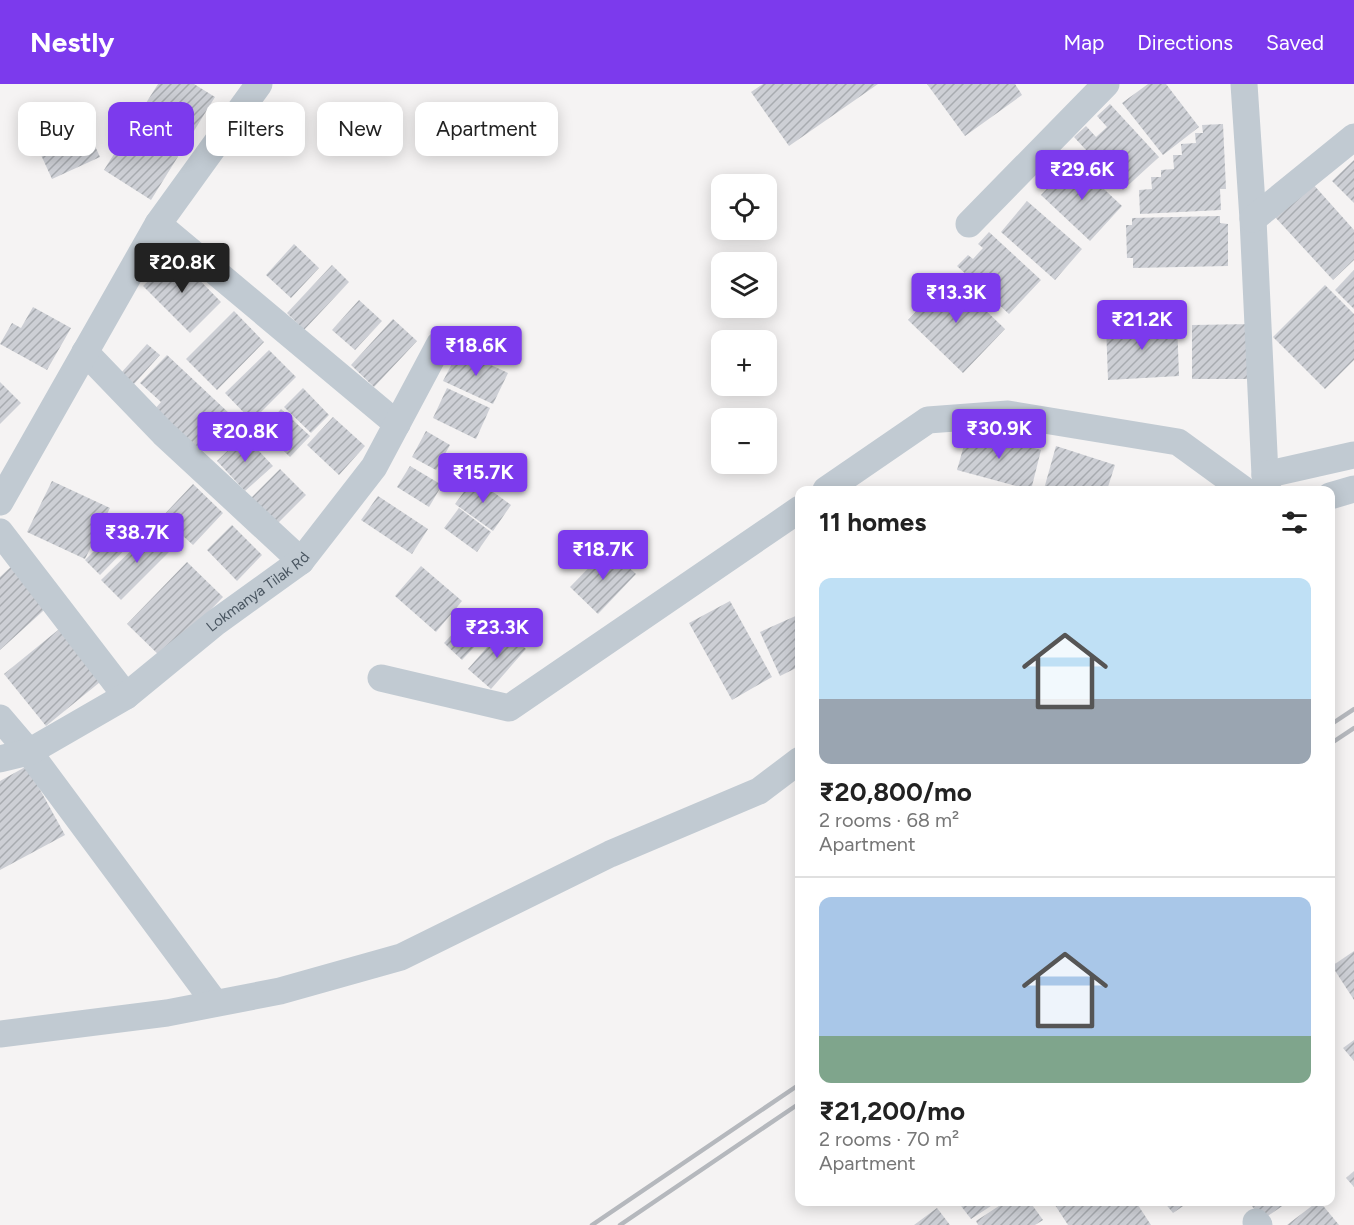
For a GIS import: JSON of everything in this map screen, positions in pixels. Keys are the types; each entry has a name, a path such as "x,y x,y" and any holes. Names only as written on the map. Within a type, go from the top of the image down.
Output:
{"street":[{"path":"0,502 158,224 259,84"},
{"path":"969,224 1106,84"},
{"path":"1244,84 1253,219 1259,486"},
{"path":"1253,219 1354,137"},
{"path":"158,224 397,424"},
{"name":"Lokmanya Tilak Rd","path":"0,759 29,752 126,696 215,623 301,561 374,467 439,345"},
{"path":"85,352 163,433 301,561"},
{"path":"832,486 928,420 1008,414 1178,442 1259,486 1354,455"},
{"path":"1335,495 1354,489"},
{"path":"381,678 509,708 795,511"},
{"path":"0,532 126,696"},
{"path":"0,718 29,752 215,1004"},
{"path":"0,1034 167,1013 215,1004 280,991 401,957 609,854 759,790 795,764"}],"building":[{"path":"158,84 194,84 215,97 212,102 206,102 206,111 194,131 194,102 147,102"},
{"path":"763,84 878,84 789,146 751,92"},
{"path":"927,84 1015,84 1022,95 965,136"},
{"path":"1148,84 1166,84 1199,127 1163,155 1122,103"},
{"path":"1110,104 1159,157 1123,190 1074,137 1086,126 1096,137 1107,127 1097,116"},
{"path":"1223,124 1226,189 1220,189 1221,210 1140,214 1139,190 1152,189 1151,177 1161,177 1161,170 1174,169 1173,155 1182,155 1181,144 1196,143 1195,133 1203,133 1202,125"},
{"path":"96,148 100,157 52,179 41,156 96,156"},
{"path":"113,156 178,156 151,200 104,170"},
{"path":"1354,160 1354,203 1332,181"},
{"path":"1074,161 1122,206 1090,241 1041,195"},
{"path":"1312,183 1354,230 1354,260 1333,280 1275,217"},
{"path":"1027,201 1082,249 1055,280 1001,232"},
{"path":"1220,216 1220,223 1228,224 1228,266 1133,268 1133,258 1127,258 1126,225 1132,225 1132,218"},
{"path":"989,232 1041,280 1009,314 957,266 968,255 973,259 983,248 978,244"},
{"path":"294,244 319,268 291,298 266,275"},
{"path":"175,255 221,302 190,333 143,286"},
{"path":"332,265 349,282 304,330 287,313"},
{"path":"1354,270 1354,309 1335,290"},
{"path":"950,276 1005,329 963,373 908,320"},
{"path":"1325,285 1354,314 1354,360 1325,389 1273,337"},
{"path":"359,300 382,321 355,350 332,330"},
{"path":"33,307 71,328 47,370 0,344 12,323 21,328"},
{"path":"234,311 264,342 217,390 186,359"},
{"path":"393,319 417,341 374,387 351,365"},
{"path":"1177,322 1179,376 1108,380 1106,325"},
{"path":"1255,324 1256,379 1192,379 1192,325"},
{"path":"147,344 160,355 134,384 121,373"},
{"path":"269,350 296,377 252,421 225,393"},
{"path":"459,350 508,373 493,404 443,381"},
{"path":"167,355 230,414 196,451 153,411 161,402 140,383"},
{"path":"0,382 21,403 0,424"},
{"path":"303,388 329,415 311,433 284,407"},
{"path":"447,388 490,408 476,439 433,418"},
{"path":"281,409 310,436 290,457 262,430"},
{"path":"333,417 365,446 339,475 307,445"},
{"path":"426,431 450,445 436,470 412,457"},
{"path":"968,431 1041,450 1032,486 1016,486 957,470"},
{"path":"244,435 273,466 245,491 217,461"},
{"path":"1056,446 1115,465 1108,486 1045,486"},
{"path":"410,466 442,485 429,507 397,487"},
{"path":"280,469 306,495 276,525 250,499"},
{"path":"474,478 511,505 493,531 455,504"},
{"path":"52,481 110,508 85,559 27,532"},
{"path":"193,484 223,513 193,545 162,517"},
{"path":"378,496 428,529 412,554 361,520"},
{"path":"459,508 491,532 477,552 444,528"},
{"path":"132,513 147,527 100,575 85,560"},
{"path":"232,525 262,555 237,581 207,550"},
{"path":"153,529 173,548 121,600 101,580"},
{"path":"608,548 636,574 598,614 570,587"},
{"path":"16,562 53,602 0,650 0,577"},
{"path":"187,562 223,597 163,659 127,624"},
{"path":"421,566 462,601 436,632 395,596"},
{"path":"730,601 772,677 732,700 689,623"},
{"path":"475,610 493,627 462,660 444,643"},
{"path":"795,616 795,668 780,676 760,632"},
{"path":"63,626 105,678 46,726 4,674"},
{"path":"503,629 526,649 491,689 468,669"},
{"path":"27,766 65,835 0,870 0,781"},
{"path":"1354,951 1354,1000 1335,971 1335,964"},
{"path":"1354,1040 1354,1061 1343,1048"},
{"path":"1354,1171 1354,1187 1346,1178"},
{"path":"961,1206 991,1206 971,1219"},
{"path":"999,1206 1033,1206 1043,1220 1035,1225 978,1225 976,1221"},
{"path":"1056,1206 1139,1206 1151,1225 1068,1225"},
{"path":"1167,1206 1183,1206 1173,1213"},
{"path":"1252,1206 1282,1206 1262,1220"},
{"path":"1312,1206 1323,1206 1339,1225 1287,1225"},
{"path":"937,1208 950,1225 914,1225"}],"railway":[{"path":"1335,722 1354,709"},
{"path":"1335,741 1354,728"},
{"path":"592,1225 795,1087"},
{"path":"620,1225 795,1106"}]}
